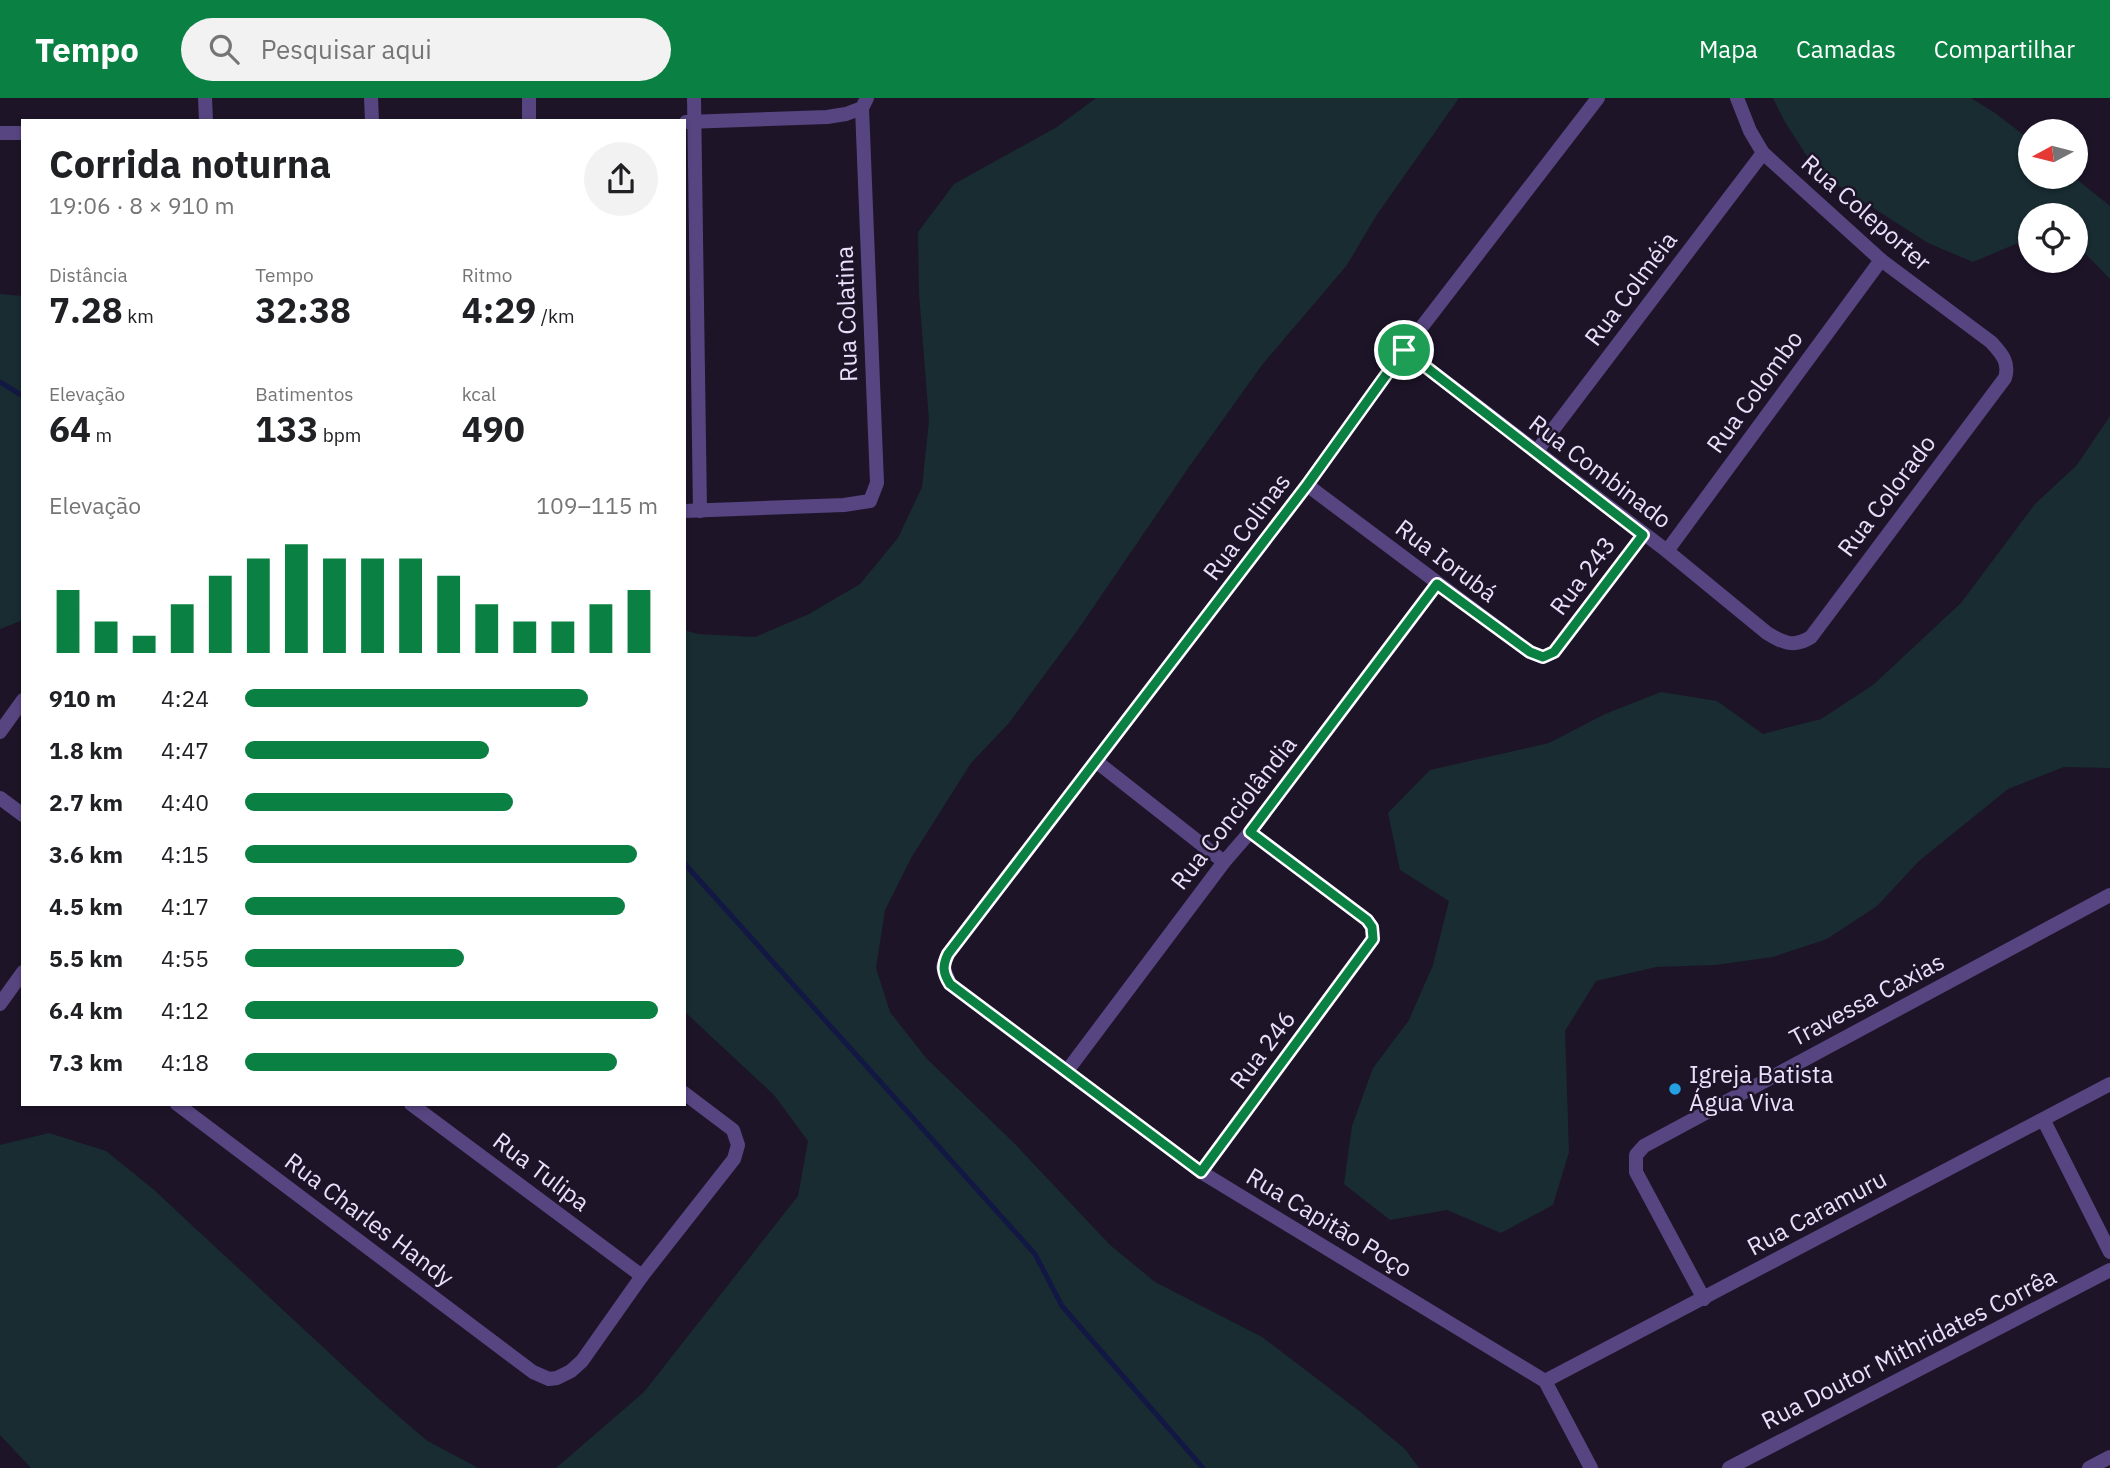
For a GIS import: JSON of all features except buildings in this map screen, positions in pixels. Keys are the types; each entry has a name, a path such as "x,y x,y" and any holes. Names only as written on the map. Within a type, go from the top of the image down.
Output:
{"street":[{"path":"205,98 206,119"},
{"path":"371,98 372,119"},
{"path":"529,98 529,119"},
{"path":"686,511 700,511 689,122 694,98"},
{"name":"Rua Colinas","path":"950,984 943,967 948,954 1097,762 1307,485 1404,350 1598,98"},
{"name":"Rua Coleporter","path":"1737,98 1750,131 1763,153 1881,260 1991,342"},
{"path":"689,122 827,117 846,114 864,103"},
{"name":"Rua Colatina","path":"700,511 844,505 870,501 877,483 864,103"},
{"path":"0,133 21,133"},
{"name":"Rua Colméia","path":"1536,453 1763,153"},
{"name":"Rua Colombo","path":"1667,551 1881,260"},
{"name":"Rua Colorado","path":"1767,633 1780,641 1793,644 1811,637 2005,378 2008,370 2006,362 1991,342"},
{"name":"Rua Combinado","path":"1404,350 1667,551 1767,633"},
{"name":"Rua Iorubá","path":"1307,485 1536,655 1549,655 1559,645"},
{"name":"Rua 243","path":"1559,645 1643,535"},
{"name":"Rua Conciolândia","path":"1067,1071 1437,584"},
{"path":"0,732 21,703"},
{"path":"1097,762 1224,862"},
{"path":"0,798 21,814"},
{"name":"Rua 246","path":"1201,1172 1373,939 1372,927 1367,920 1250,832"},
{"name":"Travessa Caxias","path":"1704,1298 1636,1172 1635,1160 1644,1146 2110,895"},
{"path":"0,1004 20,981"},
{"name":"Rua Capitão Poço","path":"950,984 1201,1172 1545,1381"},
{"name":"Rua Caramuru","path":"1545,1381 2110,1084"},
{"path":"642,1276 734,1159 738,1145 733,1130 686,1094"},
{"name":"Rua Charles Handy","path":"180,1106 533,1372 549,1380 564,1376 582,1361 642,1276"},
{"name":"Rua Tulipa","path":"414,1106 642,1276"},
{"path":"2044,1121 2110,1252"},
{"name":"Rua Doutor Mithridates Corrêa","path":"1729,1468 2110,1270"},
{"path":"1545,1381 1591,1468"},
{"path":"2089,1468 2110,1457"}],"shaded area":[{"path":"1096,98 1459,98 1376,216 1347,265 1262,365 1077,631 1009,723 971,763 911,858 885,910 876,968 890,1012 926,1058 1014,1143 1110,1245 1155,1282 1262,1337 1405,1449 1419,1468 556,1468 644,1392 798,1196 808,1141 774,1095 686,1013 686,631 698,634 755,637 809,614 860,584 898,538 922,487 929,421 919,293 918,232 954,184 1057,127"},
{"path":"1773,98 1971,98 2018,131 2018,189 2088,188 2110,206 2110,279 2088,256 2088,203 2018,203 2018,243 1973,262 1928,243 1817,172"},
{"path":"0,294 21,296 21,621 0,629"},
{"path":"2110,416 2110,768 2064,767 2008,789 1919,861 1877,906 1827,939 1773,957 1715,965 1656,967 1596,981 1565,1031 1569,1152 1553,1205 1501,1233 1447,1210 1390,1220 1344,1184 1352,1126 1373,1068 1409,1020 1433,965 1449,901 1400,870 1388,813 1430,770 1549,743 1605,714 1661,692 1717,701 1763,734 1821,719 1873,685 1961,603 2035,504 2077,465"},
{"path":"49,1133 106,1151 153,1189 426,1440 478,1468 31,1468 0,1435 0,1145"}],"waterway":[{"path":"0,382 21,395"},
{"path":"686,865 1035,1254 1062,1306 1203,1468"}],"place":[{"name":"Igreja Batista Água Viva","path":"1675,1089"}],"route":[{"path":"1404,350 1643,535 1554,652 1543,657 1530,652 1437,584 1250,832 1367,920 1372,927 1373,939 1201,1172 950,984 944,972 944,962 1307,485 1404,350"}]}
